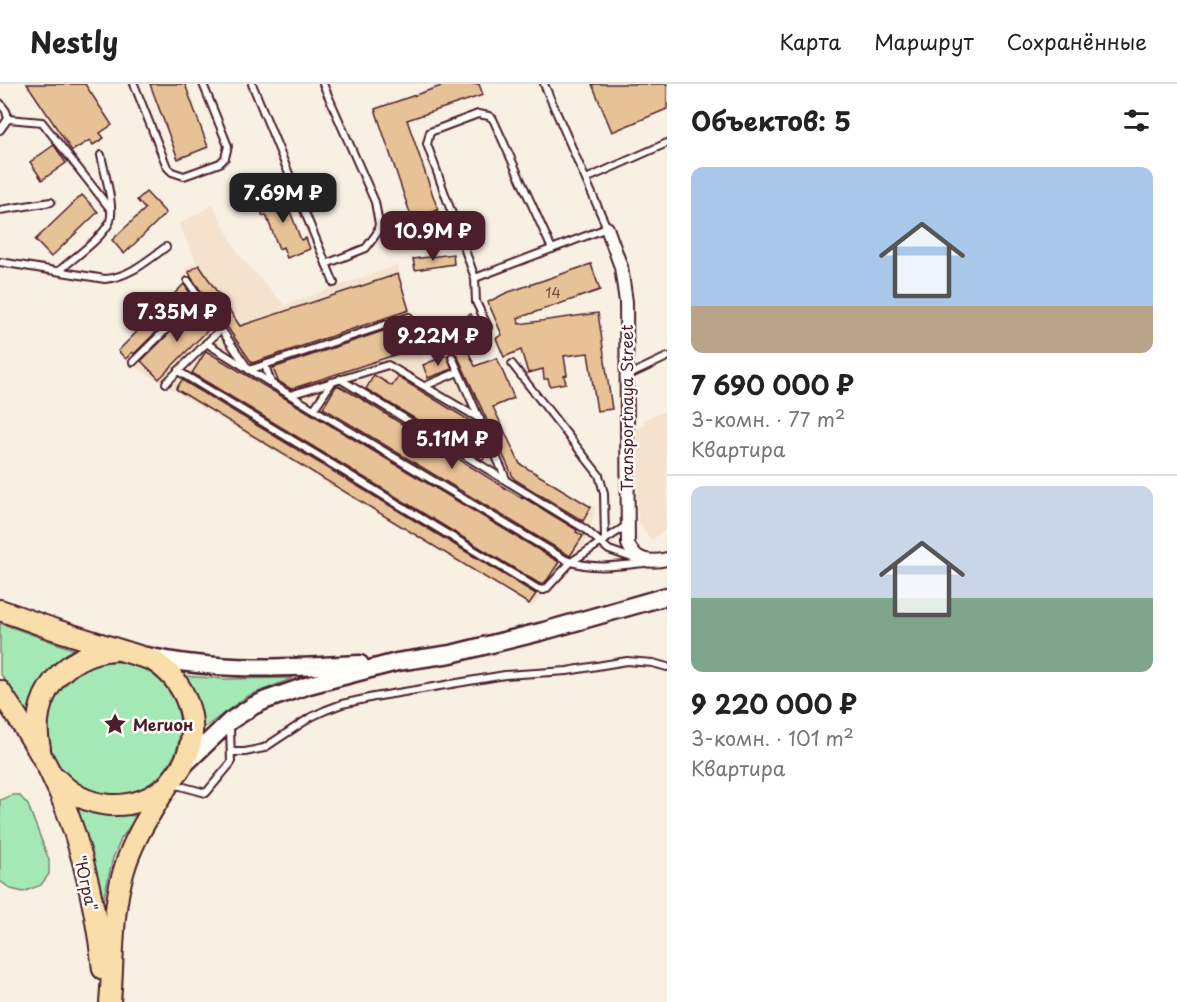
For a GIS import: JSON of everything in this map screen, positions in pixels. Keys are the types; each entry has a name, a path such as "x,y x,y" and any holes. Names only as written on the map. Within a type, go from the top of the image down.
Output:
{"highway":[{"name":"\"Югра\"","path":"0,610 152,660 164,668 177,682 187,699 192,718 192,738 187,757 133,845 123,873 108,1002"},
{"name":"\"Югра\"","path":"108,1002 101,947 89,888 61,796 39,745 37,722 41,703 52,682 65,668 86,656 105,651 131,652"},
{"name":"\"Югра\"","path":"0,691 47,766 61,784 76,795 94,803 123,805 142,801 155,795 175,776"}],"main road":[{"path":"131,652 182,663 209,666 306,667 397,662 451,654 667,596"},
{"path":"175,776 210,738 253,706 309,685 397,662"}],"street":[{"name":"Transportnaya Street","path":"607,228 621,267 624,286 626,526 630,550 639,558 650,561"},
{"path":"650,561 667,559"}],"lane":[{"path":"134,84 167,167 172,172 184,176 220,163 228,152 228,146 203,84"},
{"path":"252,84 334,283"},
{"path":"323,84 375,202 379,224 373,241 366,248 326,264"},
{"path":"475,278 607,228 544,84"},
{"path":"0,103 8,119"},
{"path":"488,327 476,302 475,278 427,144 428,137 435,129 478,114 493,119 552,249"},
{"path":"0,130 8,119"},
{"path":"8,119 42,122 111,210"},
{"path":"586,179 667,143"},
{"path":"59,271 102,233 111,220 101,155"},
{"path":"0,210 51,202"},
{"path":"0,262 105,279 118,278 166,247"},
{"path":"188,281 249,370"},
{"path":"133,362 199,297"},
{"path":"249,370 409,317"},
{"path":"166,383 221,329"},
{"path":"206,343 314,410 571,562 606,567 650,561"},
{"path":"452,357 507,482"},
{"path":"626,376 667,357"},
{"path":"512,364 598,475 604,494 602,542"},
{"path":"265,365 272,384"},
{"path":"290,395 388,365 480,419"},
{"path":"178,371 538,589 547,588 571,562 626,526"},
{"path":"425,386 458,372"},
{"path":"340,379 585,529 616,554 650,561"},
{"path":"314,410 332,381"},
{"path":"231,752 256,751 264,748 311,717 326,710 363,700 505,675 567,671 627,661 653,663 667,667"},
{"path":"175,776 206,793 231,763 230,721"}],"shaded area":[{"path":"213,205 239,255 285,305 397,265 425,363 467,348 520,464 595,508 589,536 572,564 532,607 125,361 126,359 118,351 182,287 185,268 196,262 179,224"},
{"path":"667,410 667,529 651,540 638,521 636,430 645,424 643,420"}],"green space":[{"path":"0,623 78,651 59,664 45,678 35,695 30,717 0,673"},
{"path":"114,662 139,667 161,681 175,703 180,728 175,753 161,775 139,789 114,794 89,789 67,775 53,753 48,728 53,703 67,681 89,667"},
{"path":"184,676 225,679 293,678 246,697 201,730 196,698"},
{"path":"19,795 28,805 49,860 49,874 41,885 23,892 11,889 0,881 0,800"},
{"path":"74,803 100,814 137,816 121,839 113,858 103,901"}],"building":[{"path":"27,84 85,84 112,125 100,133 104,138 93,145 90,140 72,151"},
{"path":"150,84 185,84 208,147 178,159"},
{"path":"447,84 479,84 483,95 407,120 438,210 412,219 375,109"},
{"path":"592,84 667,84 667,109 612,132"},
{"path":"54,145 66,163 42,180 30,162"},
{"path":"282,190 301,240 306,238 310,249 287,258 283,247 279,249 266,215 263,216 257,202"},
{"path":"146,192 166,213 124,254 112,240 145,209 137,200"},
{"path":"82,195 98,212 51,257 35,240"},
{"path":"453,254 454,264 415,270 413,259"},
{"path":"591,264 600,290 518,318 519,324 598,313 612,409 597,411 588,353 564,356 566,383 550,386 548,379 544,379 543,369 528,373 521,350 504,357 496,338 502,335 488,302 506,293"},
{"path":"199,265 240,326 398,274 409,310 252,363 223,321 226,317 223,315 220,318 191,277 189,272"},
{"path":"184,284 192,296 134,354 132,352 126,359 118,351"},
{"path":"198,305 212,326 159,379 141,361"},
{"path":"471,314 480,332 463,340 475,366 497,358 514,398 493,407 520,464 591,507 583,521 514,479 457,355 452,352 441,328"},
{"path":"410,322 419,347 291,389 278,381 273,368"},
{"path":"206,351 559,562 548,579 540,584 192,373"},
{"path":"447,355 452,369 428,378 423,365"},
{"path":"374,375 392,386 398,377 472,422 467,432 484,443 488,451 483,460 366,389"},
{"path":"182,380 536,594 529,604 176,389"},
{"path":"336,386 360,398 577,530 576,532 583,536 570,556 323,408"}],"place":[{"name":"Мегион","path":"115,724"}]}
